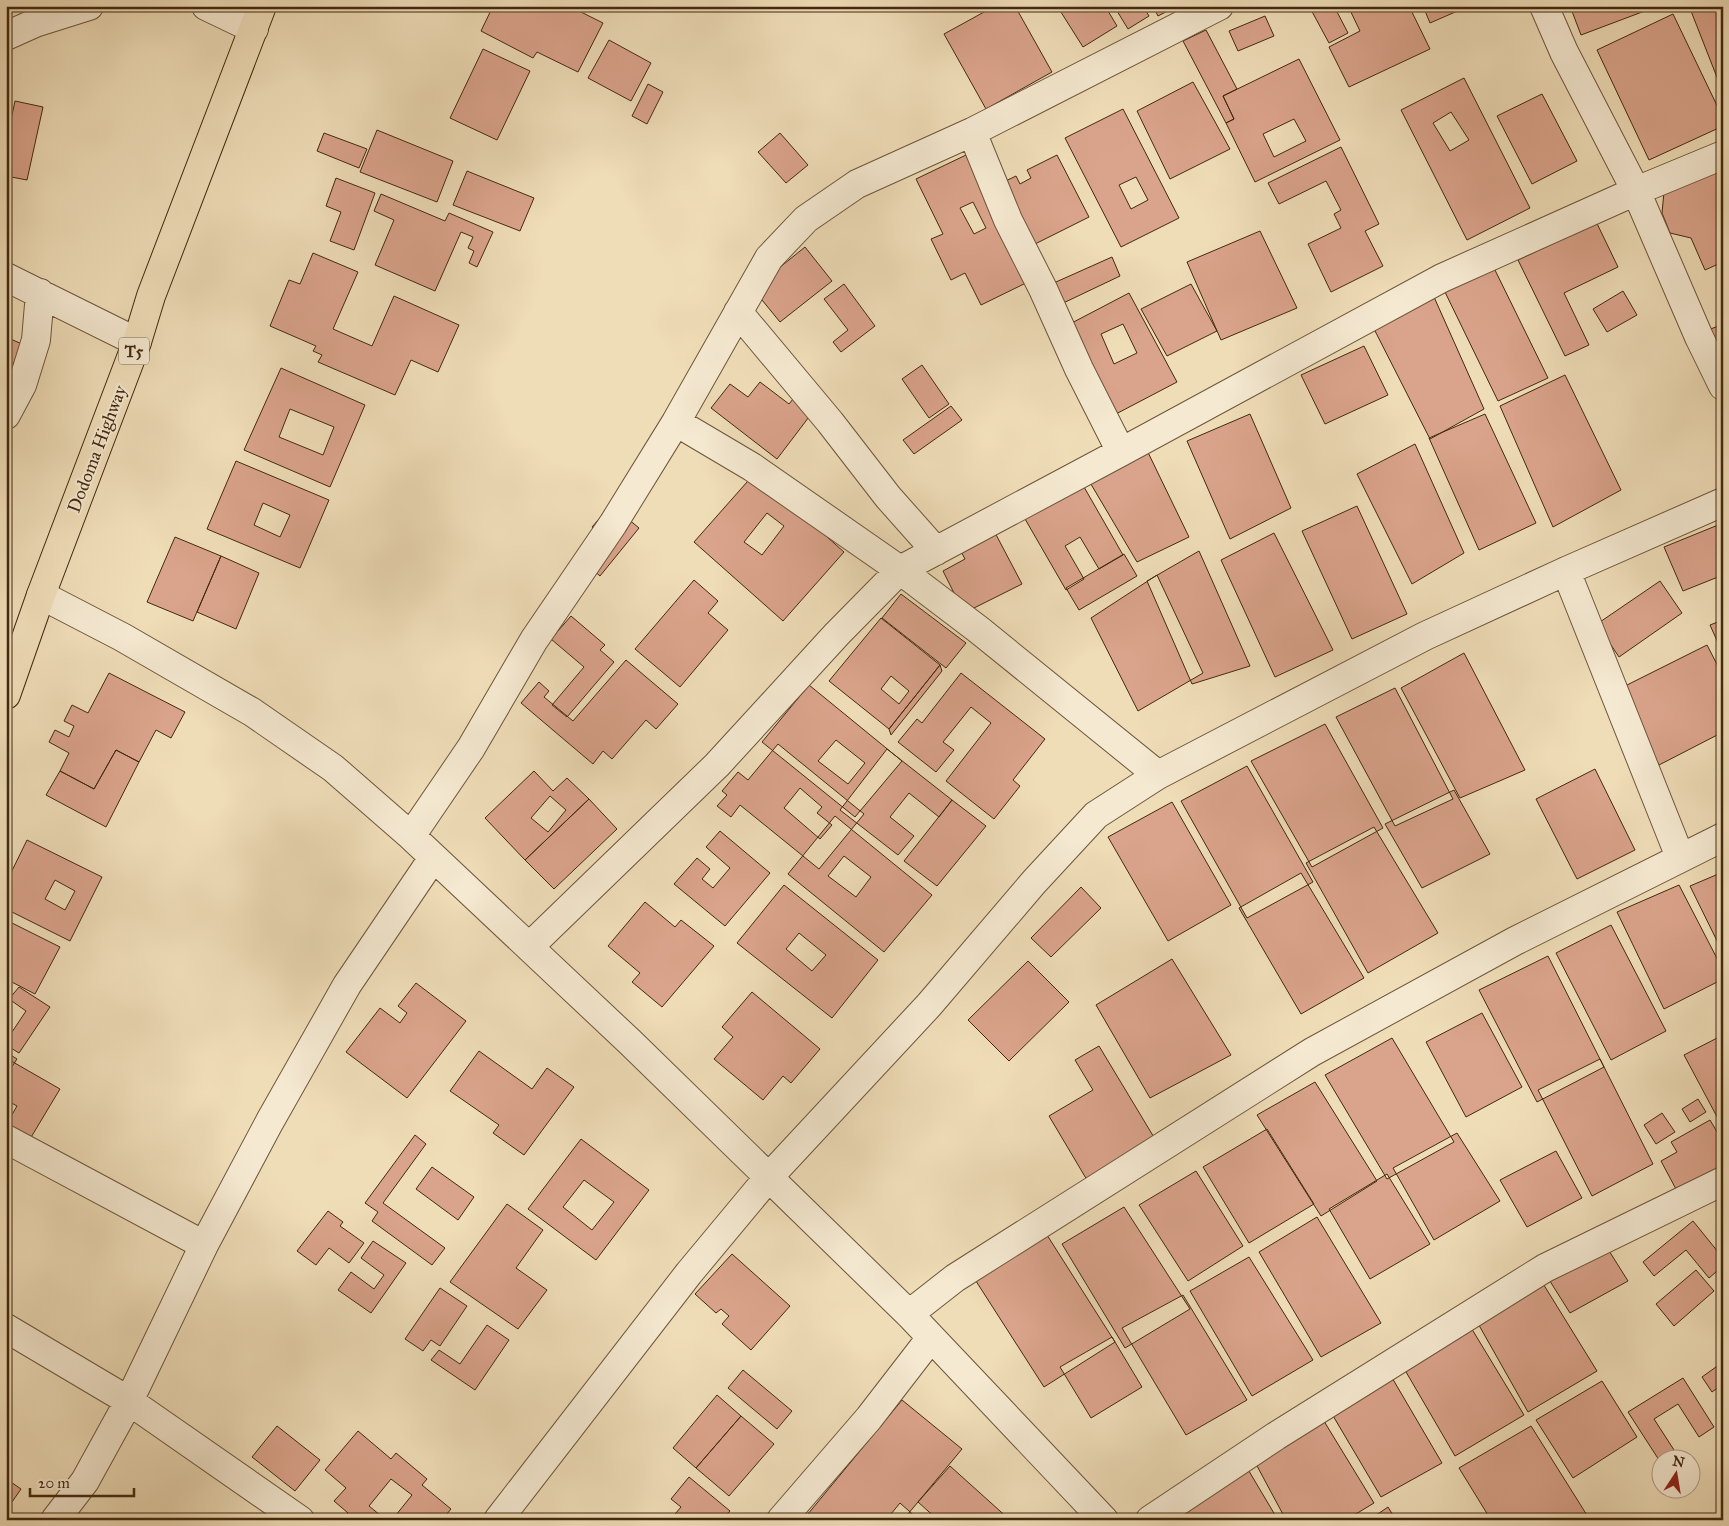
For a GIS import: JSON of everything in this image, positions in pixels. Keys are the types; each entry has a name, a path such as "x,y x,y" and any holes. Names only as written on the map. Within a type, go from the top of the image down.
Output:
{"highway":[{"name":"Dodoma Highway","path":"6,695 41,596 137,342 151,296 258,18"}],"street":[{"path":"6,36 35,23 89,6"},
{"path":"206,6 258,18"},
{"path":"411,836 471,748 534,640 613,524 676,422 769,258 806,219 857,184 972,132 1219,6"},
{"path":"1544,6 1564,52 1636,191 1699,337 1723,386"},
{"path":"972,132 1008,220 1043,289 1079,369 1120,452"},
{"path":"529,947 717,765 837,634 900,570 1442,278 1636,191 1723,155"},
{"path":"6,278 137,342"},
{"path":"6,415 22,385 36,340 40,293"},
{"path":"738,312 830,422 888,497 936,551"},
{"path":"676,422 752,467 900,570 979,630 1158,775"},
{"path":"498,1520 689,1273 768,1178 929,1005 1034,882 1096,815 1158,775 1426,636 1566,571 1723,502"},
{"path":"1566,571 1680,858"},
{"path":"41,596 122,637 252,712 333,768 411,836 630,1042 909,1314 930,1339 1104,1520"},
{"path":"909,1314 955,1278 1312,1052 1515,941 1723,837"},
{"path":"55,1520 85,1481 128,1401 204,1245 270,1120 347,985 433,858"},
{"path":"6,1139 204,1245"},
{"path":"1150,1520 1276,1436 1545,1268 1723,1181"},
{"path":"6,1328 128,1401 300,1520"},
{"path":"781,1520 869,1418 930,1339"}],"building":[{"path":"493,6 569,6 603,23 578,72 537,52 533,58 481,31"},
{"path":"995,6 1015,6 1052,72 986,109 944,34"},
{"path":"1065,6 1105,6 1117,26 1083,47 1059,9"},
{"path":"1114,6 1143,6 1149,16 1128,29"},
{"path":"1153,6 1177,6 1158,16"},
{"path":"1309,6 1334,6 1348,33 1329,43"},
{"path":"1348,6 1409,6 1430,49 1349,87 1329,47 1360,31"},
{"path":"1423,6 1469,6 1430,23"},
{"path":"1570,6 1658,6 1581,35"},
{"path":"1703,6 1723,6 1723,84 1720,85 1691,11"},
{"path":"1673,14 1723,118 1723,126 1649,160 1597,50"},
{"path":"1265,16 1274,36 1238,51 1229,31"},
{"path":"1206,30 1237,89 1223,96 1234,119 1226,123 1183,41"},
{"path":"609,40 651,63 631,101 588,78"},
{"path":"483,49 530,71 497,140 450,118"},
{"path":"1299,59 1340,140 1255,182 1226,123 1234,119 1223,96","holes":["1294,119 1306,141 1274,157 1263,134"]},
{"path":"1464,78 1530,208 1467,240 1401,110","holes":["1451,112 1469,140 1450,151 1433,123"]},
{"path":"1193,82 1230,149 1170,179 1137,111"},
{"path":"648,84 663,92 647,124 632,116"},
{"path":"1542,94 1577,161 1532,184 1497,116"},
{"path":"15,101 43,107 27,180 6,176 6,143"},
{"path":"1123,109 1179,218 1121,247 1065,138","holes":["1136,177 1148,200 1131,209 1119,185"]},
{"path":"377,130 453,161 437,202 360,172"},
{"path":"324,133 367,149 359,168 317,151"},
{"path":"780,133 808,165 786,183 758,152"},
{"path":"1341,147 1379,224 1365,231 1383,266 1331,292 1308,244 1341,228 1334,214 1341,210 1326,181 1279,204 1268,183"},
{"path":"966,155 1028,282 981,305 965,273 951,280 931,239 943,234 916,179","holes":["973,202 986,228 974,234 960,208"]},
{"path":"1057,155 1089,217 1027,248 995,186 1016,176 1020,184 1031,178 1027,170"},
{"path":"1723,169 1723,262 1705,270 1691,238 1670,233 1662,213 1664,192"},
{"path":"467,171 534,198 520,231 453,205"},
{"path":"336,178 375,193 354,250 330,241 341,212 326,206"},
{"path":"381,194 445,221 449,213 493,232 477,267 469,263 474,251 468,248 473,237 461,232 435,291 375,265 394,220 374,211"},
{"path":"1590,209 1618,267 1564,293 1589,345 1565,356 1518,260 1567,237"},
{"path":"1260,231 1297,308 1221,340 1187,262"},
{"path":"805,247 832,281 780,322 753,289"},
{"path":"313,253 358,272 333,329 372,346 394,296 459,325 438,372 411,360 395,395 318,362 322,355 313,351 316,346 270,326 289,280 300,284"},
{"path":"1112,257 1120,276 1057,306 1047,286"},
{"path":"1493,266 1548,378 1498,401 1444,290"},
{"path":"844,284 875,326 841,352 833,342 848,330 824,299"},
{"path":"1191,284 1217,331 1167,356 1141,309"},
{"path":"1623,291 1637,315 1607,332 1593,309"},
{"path":"1129,293 1177,382 1114,415 1066,326","holes":["1123,324 1137,353 1114,364 1101,334"]},
{"path":"1434,297 1484,409 1430,439 1373,327"},
{"path":"1723,324 1723,383 1701,333"},
{"path":"6,337 22,344 6,381"},
{"path":"1364,346 1388,395 1325,424 1301,375"},
{"path":"922,365 949,404 929,418 902,379"},
{"path":"281,368 365,405 330,487 244,450","holes":["290,409 334,427 323,455 279,437"]},
{"path":"1565,375 1621,490 1553,527 1500,406"},
{"path":"760,382 789,404 793,399 812,413 777,459 711,408 730,384 748,397"},
{"path":"951,406 962,420 914,454 903,440"},
{"path":"1250,414 1291,508 1230,539 1187,441"},
{"path":"1485,414 1536,523 1479,550 1429,438"},
{"path":"1141,438 1189,537 1137,562 1082,469"},
{"path":"1415,444 1464,553 1412,584 1357,474"},
{"path":"236,461 329,500 300,568 207,529","holes":["263,503 290,515 280,537 254,525"]},
{"path":"755,473 844,552 783,621 694,542","holes":["767,513 784,526 762,555 744,542"]},
{"path":"1080,480 1123,555 1099,569 1080,537 1065,546 1084,579 1066,590 1021,512"},
{"path":"611,505 639,528 600,576 583,561 603,536 592,527"},
{"path":"1357,506 1407,614 1352,639 1302,531"},
{"path":"1723,523 1723,575 1683,591 1664,547"},
{"path":"992,527 1022,584 964,613 943,571 965,559 957,544"},
{"path":"1274,533 1333,650 1275,677 1221,560"},
{"path":"175,537 221,556 193,621 147,602"},
{"path":"1199,551 1250,666 1192,684 1147,581"},
{"path":"1124,554 1137,576 1079,610 1066,588"},
{"path":"221,556 259,573 236,629 197,612"},
{"path":"1157,575 1203,673 1138,711 1091,618"},
{"path":"694,580 718,601 708,613 728,630 680,687 635,649"},
{"path":"1660,581 1682,613 1619,657 1597,624"},
{"path":"901,594 966,643 946,668 882,618"},
{"path":"571,616 605,645 600,650 614,662 567,717 552,705 584,667 551,639"},
{"path":"881,618 940,665 889,729 829,681","holes":["891,676 909,691 899,704 881,689"]},
{"path":"1723,620 1723,654 1710,625"},
{"path":"1707,645 1723,676 1723,732 1659,765 1619,689"},
{"path":"1464,653 1525,770 1460,798 1401,688"},
{"path":"626,660 678,704 656,729 646,720 612,759 603,751 593,764 521,703 539,682 549,691 544,697 573,721"},
{"path":"940,665 942,671 891,735 889,729"},
{"path":"109,673 185,712 171,738 156,730 139,762 116,750 94,789 60,771 69,753 49,742 55,730 69,737 74,726 64,721 72,705 88,713"},
{"path":"961,673 1045,739 1013,780 1020,786 994,819 946,781 991,723 971,707 943,742 954,750 936,772 898,742 917,719 922,723"},
{"path":"809,685 902,761 855,817 762,742","holes":["836,740 865,763 848,784 818,761"]},
{"path":"1395,688 1453,799 1395,826 1336,717"},
{"path":"1325,724 1383,828 1312,867 1251,761"},
{"path":"778,744 864,814 819,869 740,805 731,817 717,806 727,795 722,791 738,772 748,780","holes":["800,788 822,807 817,813 832,825 820,839 784,808"]},
{"path":"887,749 952,800 939,817 909,793 890,817 914,836 898,855 840,810"},
{"path":"116,750 139,762 106,827 46,795 60,771 94,789"},
{"path":"1247,766 1313,882 1247,918 1181,801"},
{"path":"1595,769 1635,850 1577,879 1536,799"},
{"path":"534,771 553,791 567,778 589,799 525,860 485,818","holes":["550,796 566,810 548,832 531,818"]},
{"path":"1454,790 1490,854 1422,888 1385,824"},
{"path":"589,799 617,829 554,889 525,860"},
{"path":"952,800 986,826 937,886 904,861"},
{"path":"1172,802 1231,905 1168,941 1108,837"},
{"path":"835,816 932,895 884,952 788,874","holes":["844,856 871,877 856,897 828,876"]},
{"path":"1374,827 1438,933 1368,973 1306,863"},
{"path":"720,831 770,873 725,926 674,884 697,858 710,869 702,879 713,888 730,868 706,847"},
{"path":"27,840 102,877 70,941 6,909 6,883","holes":["55,880 75,891 65,910 45,899"]},
{"path":"1723,872 1723,953 1690,886"},
{"path":"1301,873 1364,978 1301,1014 1239,908"},
{"path":"784,885 878,960 832,1018 737,943","holes":["799,933 826,955 812,971 786,949"]},
{"path":"1679,885 1723,970 1723,979 1664,1009 1617,912"},
{"path":"1081,887 1101,908 1051,957 1031,938"},
{"path":"645,902 675,927 681,920 714,946 662,1007 632,982 640,973 608,946"},
{"path":"6,920 60,947 35,994 6,979"},
{"path":"1611,925 1666,1031 1611,1060 1556,953"},
{"path":"1548,956 1604,1067 1537,1102 1479,990"},
{"path":"1172,959 1231,1055 1150,1098 1096,1005"},
{"path":"1028,961 1069,1002 1009,1061 968,1020"},
{"path":"416,983 466,1021 407,1098 346,1052 380,1008 400,1023 407,1013 398,1006"},
{"path":"19,987 50,1007 19,1053 6,1045 6,1041 26,1011 9,999"},
{"path":"752,992 820,1049 791,1083 783,1076 763,1100 714,1059 733,1037 722,1027"},
{"path":"1482,1013 1522,1087 1466,1117 1426,1042"},
{"path":"1723,1035 1723,1128 1684,1055"},
{"path":"1392,1038 1454,1142 1387,1179 1325,1075"},
{"path":"1099,1046 1155,1139 1087,1180 1049,1116 1093,1090 1075,1060"},
{"path":"479,1051 532,1089 547,1068 574,1087 524,1155 493,1133 499,1125 450,1091"},
{"path":"6,1052 17,1059 11,1068 6,1066"},
{"path":"6,1058 60,1089 27,1144 6,1132 6,1125 17,1106 6,1100"},
{"path":"1600,1059 1653,1164 1592,1196 1538,1090"},
{"path":"1315,1082 1377,1181 1321,1216 1257,1115"},
{"path":"1698,1099 1706,1112 1690,1122 1682,1109"},
{"path":"1662,1113 1675,1132 1656,1144 1644,1125"},
{"path":"1710,1120 1723,1142 1723,1166 1677,1191 1661,1161 1677,1152 1671,1142"},
{"path":"1267,1129 1314,1204 1249,1243 1203,1167"},
{"path":"1457,1133 1500,1201 1434,1240 1393,1168"},
{"path":"415,1135 426,1144 383,1203 445,1248 432,1265 372,1221 378,1212 365,1203"},
{"path":"581,1139 649,1190 596,1260 528,1209","holes":["584,1180 614,1202 592,1230 563,1207"]},
{"path":"1556,1151 1582,1198 1527,1227 1500,1180"},
{"path":"432,1167 474,1197 458,1220 416,1189"},
{"path":"1196,1171 1243,1246 1188,1281 1139,1205"},
{"path":"1387,1174 1430,1244 1370,1279 1329,1209"},
{"path":"507,1204 543,1230 516,1268 547,1290 518,1329 450,1282"},
{"path":"1124,1207 1190,1309 1125,1348 1062,1244"},
{"path":"328,1211 343,1222 340,1226 364,1243 349,1263 329,1248 316,1265 297,1251"},
{"path":"1317,1217 1381,1323 1321,1357 1259,1252"},
{"path":"1693,1221 1723,1258 1723,1266 1709,1278 1686,1250 1654,1276 1643,1262"},
{"path":"1047,1235 1115,1342 1044,1387 974,1278"},
{"path":"373,1241 406,1263 371,1313 338,1290 351,1272 374,1289 384,1275 361,1258"},
{"path":"1606,1246 1628,1281 1570,1313 1548,1278"},
{"path":"732,1254 790,1306 751,1350 722,1324 729,1316 721,1309 716,1313 695,1294"},
{"path":"1249,1257 1313,1360 1252,1396 1190,1291"},
{"path":"1696,1270 1714,1291 1674,1326 1656,1304"},
{"path":"1542,1282 1597,1371 1528,1412 1476,1320"},
{"path":"440,1288 467,1306 440,1346 431,1340 423,1351 405,1339"},
{"path":"1183,1295 1247,1400 1186,1435 1122,1328"},
{"path":"487,1325 509,1340 475,1390 431,1360 439,1350 460,1364"},
{"path":"1470,1326 1524,1415 1455,1456 1402,1365"},
{"path":"1112,1337 1142,1387 1091,1418 1060,1367"},
{"path":"1723,1362 1723,1384 1712,1392 1702,1377"},
{"path":"743,1370 792,1411 777,1429 728,1388"},
{"path":"1391,1376 1442,1463 1381,1497 1329,1409"},
{"path":"1683,1378 1714,1427 1699,1437 1678,1404 1654,1419 1673,1448 1652,1449 1628,1412"},
{"path":"1602,1381 1637,1437 1573,1478 1536,1420"},
{"path":"717,1395 741,1416 696,1468 673,1448"},
{"path":"902,1400 962,1449 903,1520 803,1520"},
{"path":"1319,1413 1374,1503 1346,1520 1286,1520 1249,1451"},
{"path":"741,1416 774,1444 729,1496 696,1468"},
{"path":"277,1426 320,1460 295,1491 252,1457"},
{"path":"1531,1426 1590,1520 1491,1520 1459,1468"},
{"path":"358,1431 391,1459 396,1453 427,1479 422,1485 451,1509 442,1520 392,1520 412,1495 391,1479 369,1506 386,1520 343,1520 348,1513 334,1501 346,1488 325,1470"},
{"path":"1240,1456 1278,1520 1150,1520"},
{"path":"950,1466 1010,1520 938,1520 918,1502"},
{"path":"6,1472 11,1476 8,1480 21,1489 12,1502 6,1498"},
{"path":"689,1477 730,1511 722,1520 670,1520 681,1507 671,1499"},
{"path":"900,1503 919,1520 886,1520"},
{"path":"1388,1507 1396,1520 1369,1520"}]}
